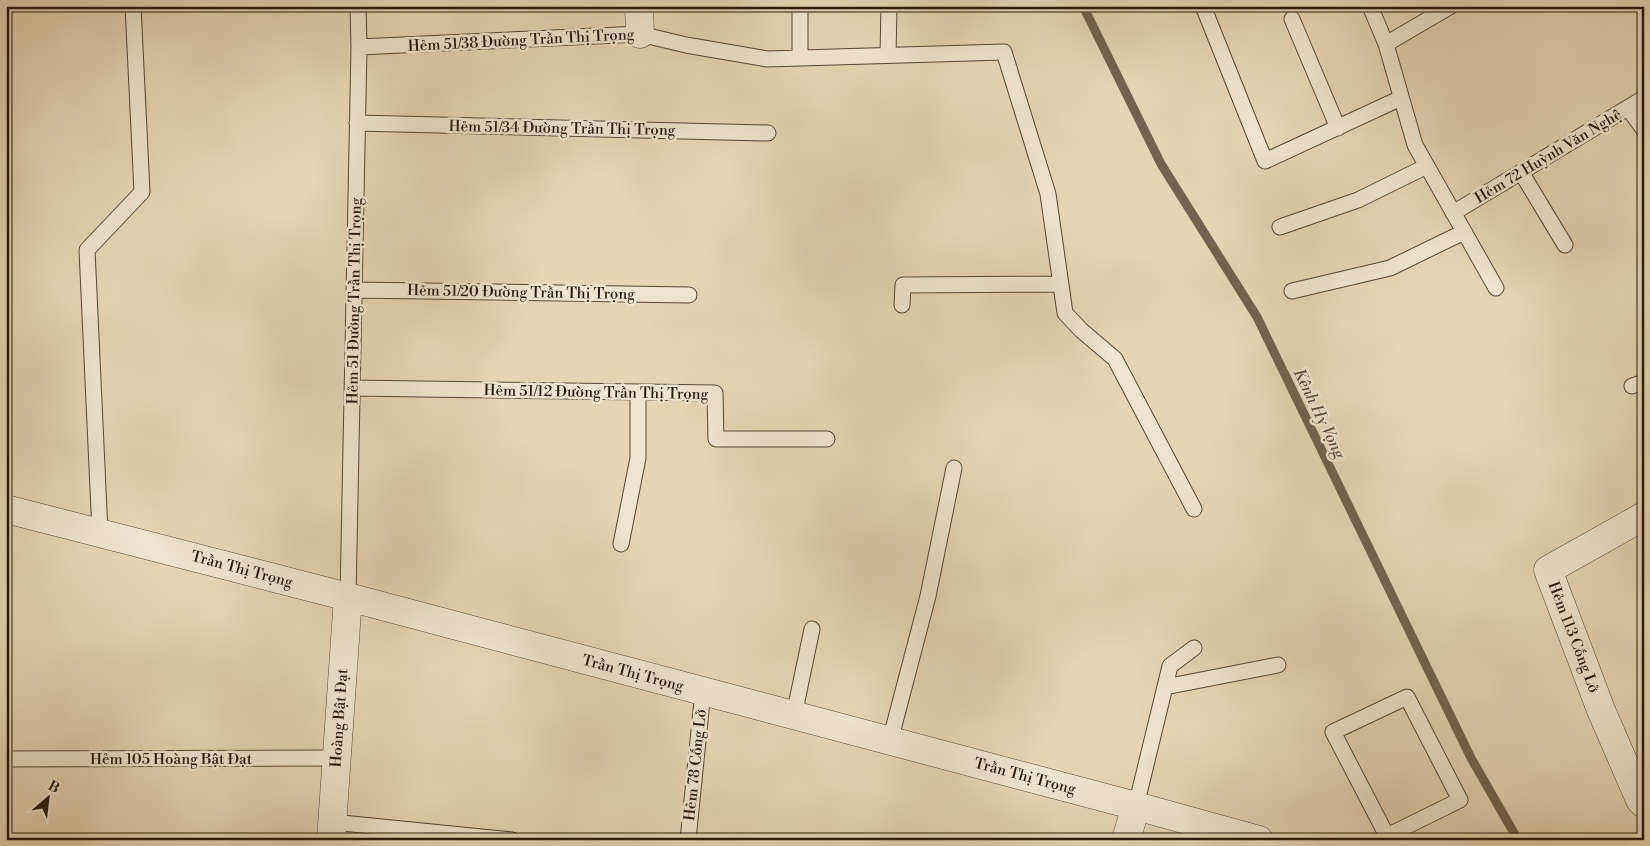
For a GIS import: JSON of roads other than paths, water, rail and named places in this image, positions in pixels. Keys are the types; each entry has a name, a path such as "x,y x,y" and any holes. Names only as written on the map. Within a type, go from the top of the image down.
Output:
{"street":[{"path":"639,6 640,34"},
{"name":"Trần Thị Trọng","path":"6,508 348,596 1136,806 1220,834 1260,840"},
{"name":"Hẻm 113 Cống Lở","path":"1644,516 1548,570 1601,710 1640,800 1644,804"},
{"name":"Hoàng Bật Đạt","path":"332,831 348,596"},
{"path":"1126,840 1136,806"}],"lane":[{"path":"100,532 87,250 142,192 136,33 133,6"},
{"name":"Hẻm 51 Đường Trần Thị Trọng","path":"348,596 359,47 358,6"},
{"path":"800,6 800,57"},
{"path":"888,55 889,6"},
{"path":"1203,6 1265,161 1402,98"},
{"path":"1370,6 1386,44 1415,145 1496,288"},
{"path":"1386,44 1451,6"},
{"path":"1292,19 1338,128"},
{"name":"Hẻm 51/38 Đường Trần Thị Trọng","path":"359,47 640,34 686,45 767,59 1004,52 1048,194 1065,313 1081,330 1115,359 1194,509"},
{"name":"Hẻm 72 Huỳnh Văn Nghệ","path":"1453,213 1644,98"},
{"path":"1628,108 1644,130"},
{"name":"Hẻm 51/34 Đường Trần Thị Trọng","path":"357,124 768,133"},
{"path":"1280,227 1358,200 1427,166"},
{"path":"1521,172 1565,245"},
{"path":"1292,291 1390,268 1464,232"},
{"path":"902,305 903,285 1061,284"},
{"name":"Hẻm 51/20 Đường Trần Thị Trọng","path":"354,290 689,295"},
{"name":"Hẻm 51/12 Đường Trần Thị Trọng","path":"352,388 715,393 716,439 827,439"},
{"path":"621,544 638,458 638,392"},
{"path":"890,741 928,596 954,468"},
{"path":"794,715 812,629"},
{"path":"1136,806 1170,666 1194,648"},
{"path":"1166,687 1278,665"},
{"name":"Hẻm 78 Cống Lở","path":"688,840 703,691"},
{"path":"1407,697 1460,800 1386,838 1333,732 1407,697"},
{"name":"Hẻm 105 Hoàng Bật Đạt","path":"6,759 336,758"},
{"path":"332,831 512,840"}],"waterway":[{"name":"Kênh Hy Vọng","path":"1083,6 1161,164 1257,317 1471,758 1518,840"}]}
